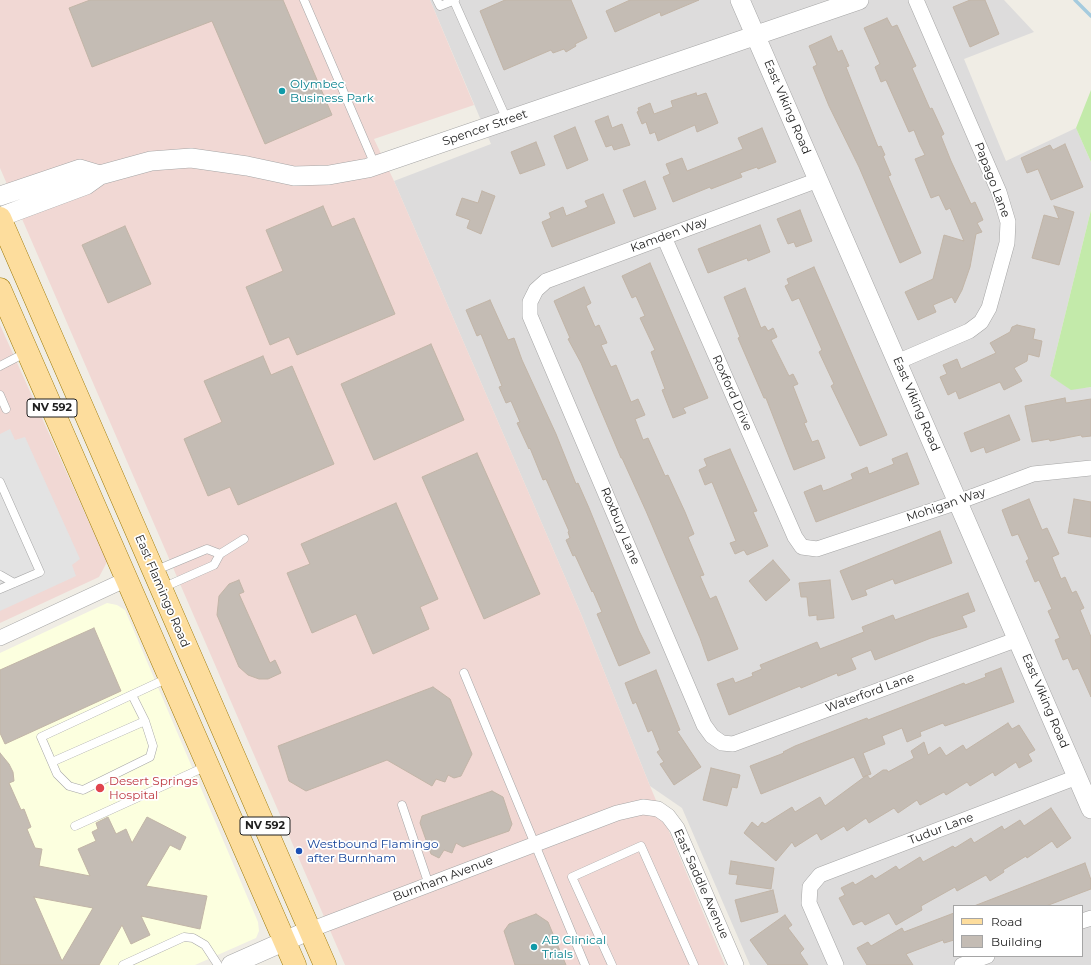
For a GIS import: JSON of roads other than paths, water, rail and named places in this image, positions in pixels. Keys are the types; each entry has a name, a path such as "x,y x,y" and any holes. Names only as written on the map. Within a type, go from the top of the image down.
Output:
{"main road":[{"name":"East Flamingo Road","path":"0,217 325,965"},
{"name":"NV 592","path":"0,289 295,965"},
{"path":"104,527 122,535 134,564 158,580"},
{"path":"127,579 147,593 163,628 181,635"}],"street":[{"name":"East Viking Road","path":"740,0 1091,809"},
{"name":"Spencer Street","path":"0,217 86,185 100,175 151,161 191,158 247,166 294,176 329,175 375,165 859,0"},
{"name":"Papago Lane","path":"897,362 969,331 980,322 989,308 1007,243 1008,222 999,192 916,0"},
{"path":"0,196 80,169 100,175"},
{"name":"Kamden Way","path":"530,302 536,290 546,281 818,180"},
{"name":"Roxford Drive","path":"664,237 795,537 802,547"},
{"name":"Roxbury Lane","path":"530,302 530,316 704,725 712,736 722,743"},
{"name":"Mohigan Way","path":"802,547 817,549 958,502 1033,474 1091,468"},
{"path":"0,638 127,579"},
{"name":"Waterford Lane","path":"722,743 733,744 1018,639"},
{"name":"Tudur Lane","path":"836,965 809,903 810,888 820,875 1077,777"},
{"name":"Burnham Avenue","path":"232,965 310,930 617,813 643,807 658,809"},
{"name":"East Saddle Avenue","path":"658,809 668,816 677,828 736,965"},
{"path":"962,965 984,957"}],"lane":[{"path":"304,0 375,165"},
{"path":"437,0 440,6 454,0 507,120"},
{"path":"0,366 27,352"},
{"path":"0,395 6,409"},
{"path":"0,482 40,572 0,589"},
{"path":"158,580 214,565 220,554 244,539"},
{"path":"158,580 207,549 220,554"},
{"path":"0,575 14,583"},
{"path":"464,673 585,965"},
{"path":"132,695 145,721 153,746 150,757 83,790 69,786 57,774 41,737 169,677"},
{"path":"52,762 145,721"},
{"path":"75,826 208,766"},
{"path":"402,805 429,885"},
{"path":"612,965 572,877 641,846 691,964"},
{"path":"123,965 184,938 193,938 205,945 218,965"}],"waterway":[{"path":"1075,0 1091,16"}],"place":[{"name":"Olymbec Business Park","path":"282,91"},
{"name":"Desert Springs Hospital","path":"100,788"},
{"name":"Westbound Flamingo after Burnham","path":"299,851"},
{"name":"AB Clinical Trials","path":"534,947"}]}
